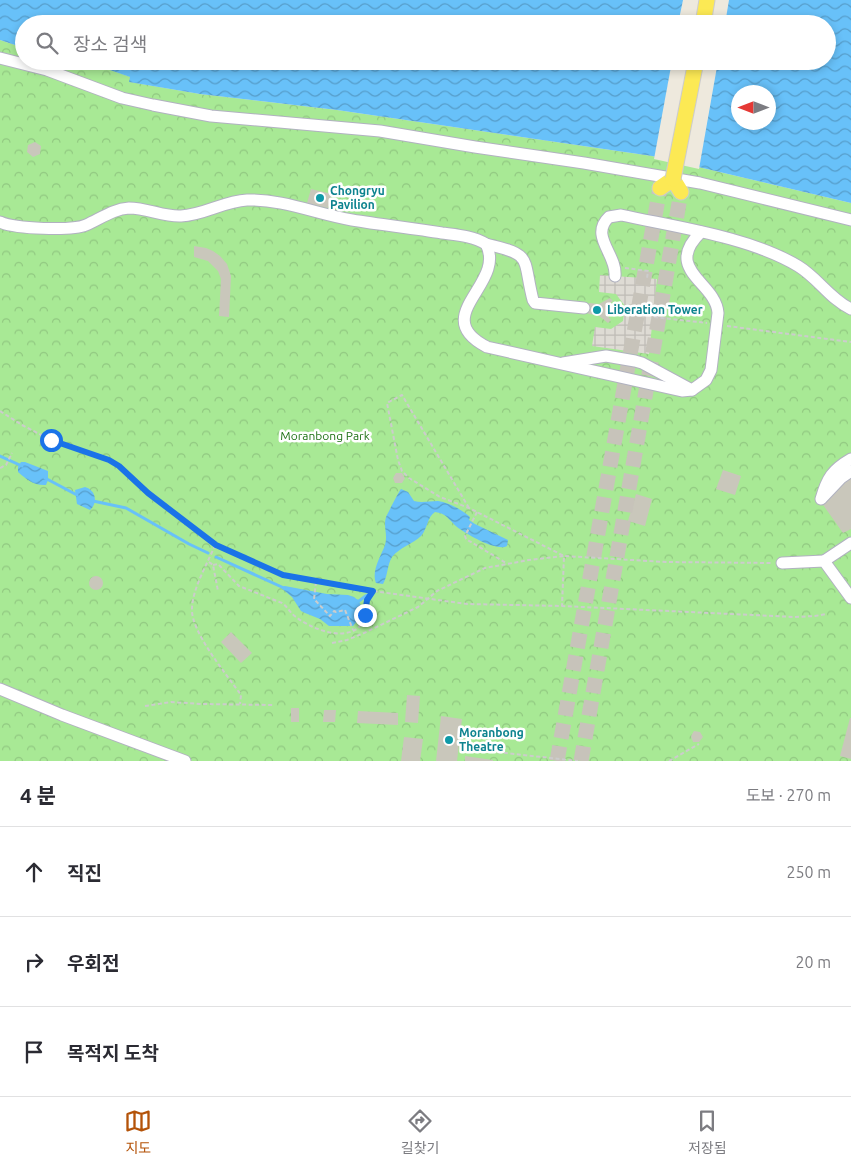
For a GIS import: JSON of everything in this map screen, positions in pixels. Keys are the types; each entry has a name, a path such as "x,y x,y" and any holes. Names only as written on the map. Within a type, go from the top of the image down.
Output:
{"main road":[{"path":"704,15 707,0"},
{"path":"660,188 677,186 695,70"}],"street":[{"path":"0,58 15,62"},
{"path":"44,70 122,98 152,105 212,116 380,131 584,163 700,183 851,220"},
{"path":"0,222 23,226 74,227 85,226 101,217 128,208 179,216 203,212 232,201 277,202 353,220 462,236 512,250 521,255 525,261 535,303 584,308"},
{"path":"615,271 601,233 603,224 611,216 621,215 701,232 752,246 784,258 811,275 851,309"},
{"path":"486,244 489,250 489,269 464,313 465,327 469,335 476,342 487,347 558,364 682,391 692,390 706,380 710,370 718,313 718,306 714,298 693,275 688,263 688,256 693,242 701,232"},
{"path":"558,364 599,356 635,361 692,390"},
{"path":"851,459 832,472 825,484 821,499 841,478 851,471"},
{"path":"782,563 824,561 851,543"},
{"path":"824,561 851,598"},
{"path":"0,689 62,715 184,761"}],"path":[{"path":"615,271 648,271 647,278"},
{"path":"654,317 707,323"},
{"path":"720,325 851,342"},
{"path":"470,508 402,395 387,403 398,460 402,471 409,478 440,497 470,508 564,556"},
{"path":"0,410 22,425 51,440 109,460 119,466 148,493 216,545 283,575 373,591 467,604 562,606 795,617 826,614"},
{"path":"0,468 6,465 12,453"},
{"path":"477,512 465,536 467,541 506,563"},
{"path":"216,545 194,597 192,613 199,634 241,696 240,704"},
{"path":"562,606 564,556"},
{"path":"332,643 347,640 364,633 418,607 437,591 468,575 484,568 506,563 564,556 666,562 782,563"},
{"path":"208,561 213,565 218,591"},
{"path":"213,565 218,564 239,586 282,603 287,606 293,615 321,631 336,633 359,627"},
{"path":"316,581 314,599 330,616 334,611 345,610 353,628"},
{"path":"359,627 364,618 367,600 373,591"},
{"path":"359,627 364,633"},
{"path":"145,706 171,702 274,705"},
{"path":"669,761 699,744"},
{"path":"478,750 578,761"}],"green space":[{"name":"Moranbong Park","path":"0,40 15,45 15,70 110,70 131,77 130,82 200,94 337,110 652,156 851,203 851,761 0,761"}],"shaded area":[{"path":"600,275 657,279 649,354 592,346 595,327 611,329 623,321 625,306 616,294 599,292"}],"water":[{"path":"0,0 851,0 851,203 652,156 337,110 200,94 129,82 130,77 110,70 836,70 836,15 15,15 15,45 0,40"},
{"path":"21,462 48,471 46,485 34,483 18,472"},
{"path":"85,487 92,491 95,497 93,507 90,510 77,504 75,490"},
{"path":"401,489 408,492 414,501 438,501 459,509 470,517 469,520 475,524 508,540 507,546 496,547 474,538 457,527 445,515 435,512 430,517 421,536 392,557 383,584 376,583 376,569 386,541 386,517"},
{"path":"285,586 354,597 359,601 362,609 361,616 353,626 329,626 320,619 301,611 292,597 280,587"}],"pier":[{"path":"683,0 729,0 726,15 680,15"},
{"path":"670,70 716,70 699,169 654,159"}],"building":[{"path":"35,142 41,146 40,154 33,157 27,152 28,145"},
{"name":"Chongryu Pavilion","path":"311,189 332,194 328,208 307,203"},
{"path":"194,246 213,251 227,264 231,276 229,317 219,316 221,279 218,271 208,261 194,257"},
{"name":"Liberation Tower","path":"610,298 613,301 607,306 606,314 611,320 608,323 598,315 588,314 589,303 599,304"},
{"path":"723,470 741,476 735,495 716,489"},
{"path":"396,473 402,473 405,478 402,483 395,483 393,478"},
{"path":"851,473 851,529 843,533 821,502"},
{"path":"636,494 652,499 645,526 628,521"},
{"path":"96,576 101,578 103,583 101,588 96,590 91,588 89,583 91,578"},
{"path":"231,632 252,653 241,663 221,642"},
{"path":"407,695 420,696 418,723 405,722"},
{"path":"291,708 299,708 299,722 291,722"},
{"path":"324,710 336,710 335,722 323,722"},
{"path":"358,711 398,713 398,725 357,723"},
{"name":"Moranbong Theatre","path":"441,716 462,719 457,761 436,761"},
{"path":"851,718 851,759 840,756"},
{"path":"694,731 700,732 703,737 699,742 693,742 691,736"},
{"path":"404,737 423,739 420,761 401,761"},
{"name":"Moranbong Theatre","path":"465,756 493,760 493,761 465,761"}],"waterway":[{"path":"0,456 22,466"},
{"path":"45,478 77,495"},
{"path":"93,501 126,508 208,553"},
{"path":"216,557 284,588"},
{"path":"355,601 359,601 367,595"}],"tunnel":[{"path":"557,761 660,188"},
{"path":"581,761 681,192"}],"place":[{"name":"Chongryu Pavilion","path":"320,198"},
{"name":"Liberation Tower","path":"597,310"},
{"name":"Moranbong Theatre","path":"449,740"}],"route":[{"path":"51,440 109,460 119,466 148,493 216,545 283,575 373,591 367,600 365,615"}]}
